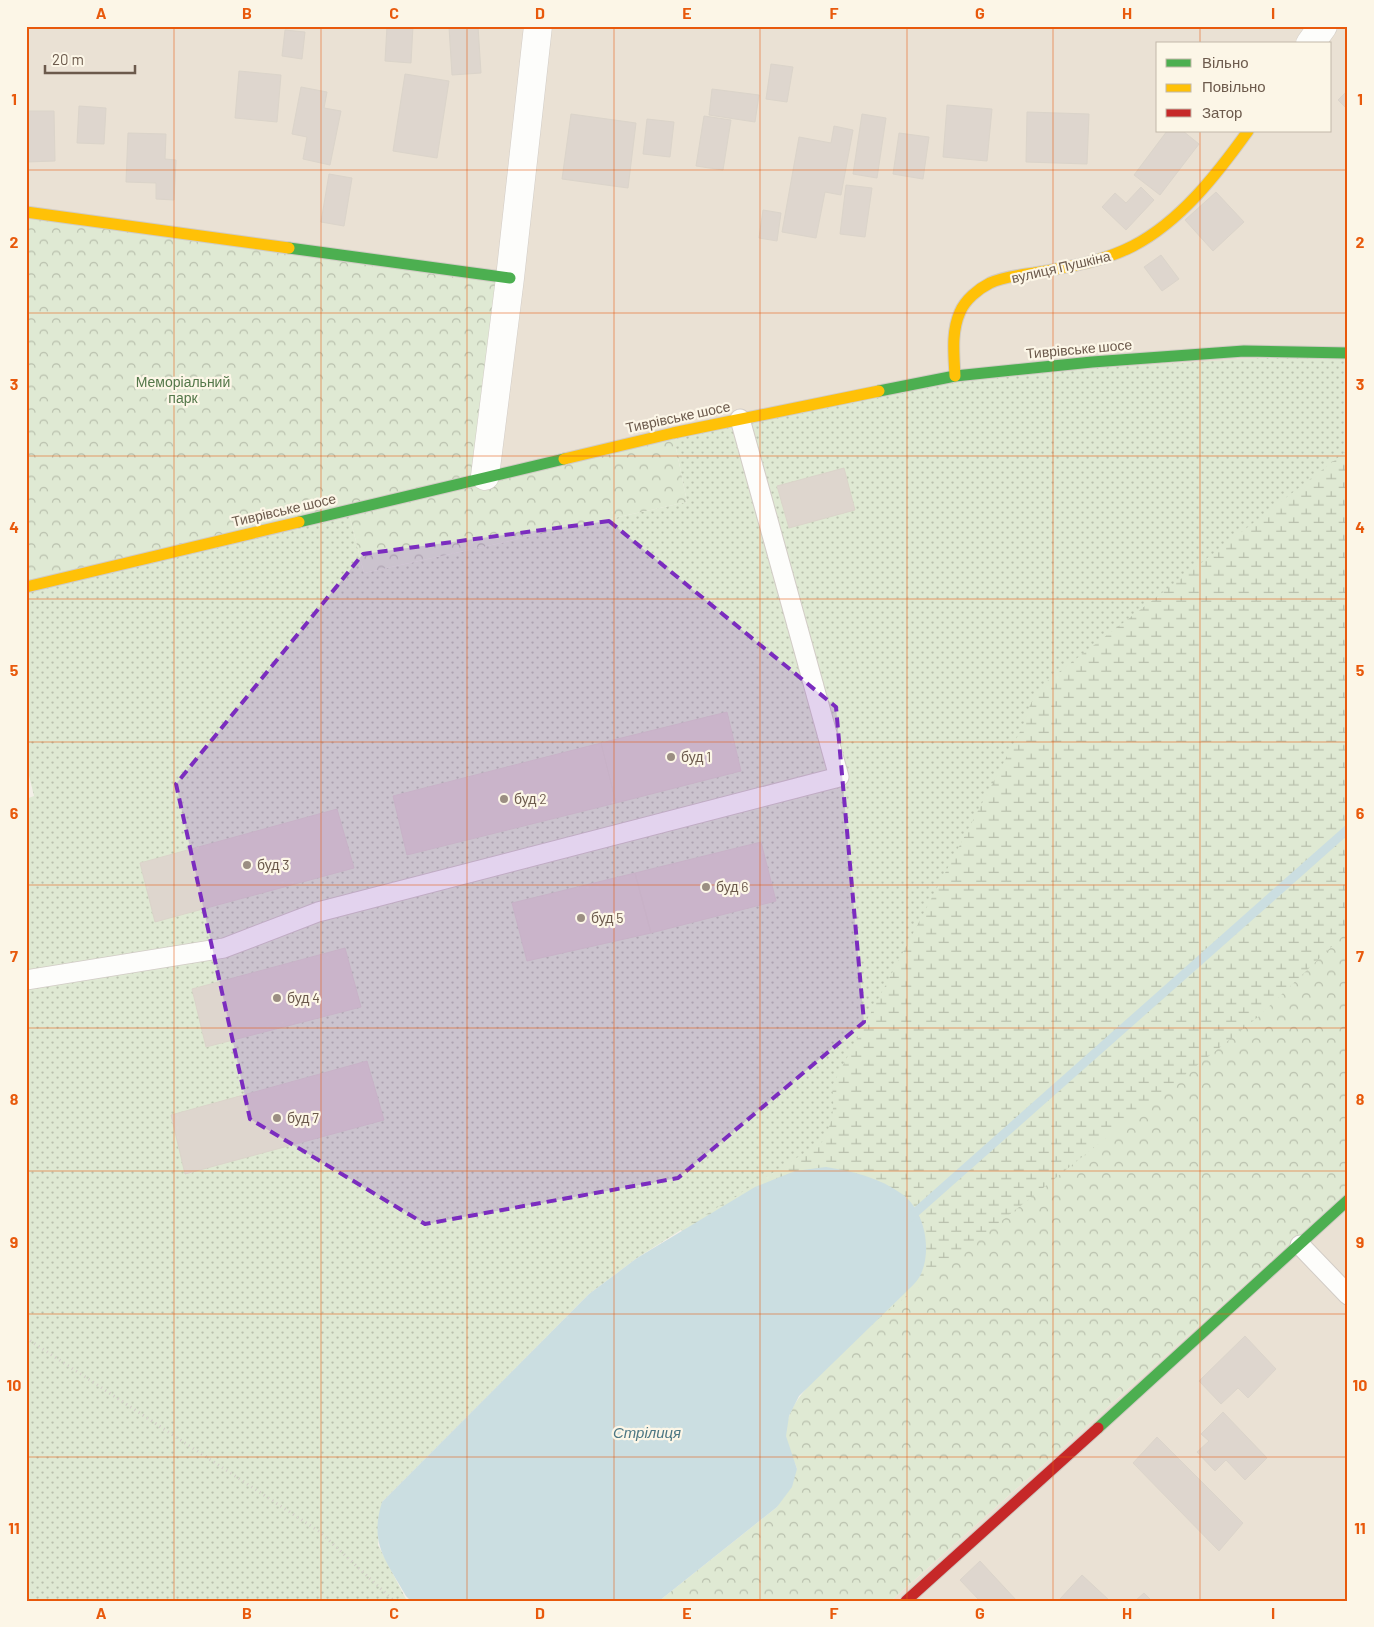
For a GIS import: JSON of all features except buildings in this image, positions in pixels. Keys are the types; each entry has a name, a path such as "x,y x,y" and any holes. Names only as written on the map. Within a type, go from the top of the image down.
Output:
{"street":[{"path":"485,476 510,278 538,26"},
{"path":"1311,42 1323,26"},
{"name":"вулиця Пушкіна","path":"955,376 954,338 960,312 975,294 992,283 1106,259 1134,246 1154,233 1190,202 1247,132"},
{"path":"26,212 510,278"},
{"name":"Тиврівське шосе","path":"26,587 485,476 740,419 955,376 1092,362 1244,351 1348,353"},
{"path":"906,1601 1348,1200"}],"lane":[{"path":"26,980 224,948 318,912 840,777 740,419"},
{"path":"1300,1245 1348,1295"}],"path":[{"path":"26,1338 320,1532 394,1601"}],"highlighted area":[{"path":"609,521 836,707 864,1022 678,1178 425,1224 250,1119 176,784 363,554"}],"shaded area":[{"path":"26,26 1348,26 1348,353 485,476 26,212"},
{"path":"1348,1192 1348,1601 891,1601"}],"green space":[{"name":"Меморіальний парк","path":"26,212 510,278 485,476 673,433 687,502 364,573 348,510 26,587"},
{"path":"1348,353 1348,627 852,1171 681,1230 637,1258 589,1294 382,1502 378,1545 407,1601 26,1601 26,799 34,796 26,763 26,587 348,510 364,573 687,502 673,433 955,376"},
{"path":"1348,450 1348,931 1258,1017 877,1320 681,1230 822,1142 829,1128 832,1115 832,1086 1023,726 1030,705 1046,682"},
{"path":"1348,627 1348,1192 891,1601 659,1601 777,1507 797,1469 786,1440 786,1428 790,1413 798,1399 813,1381"}],"water":[{"name":"Стрілиця","path":"826,1167 866,1176 902,1194 910,1201 921,1220 926,1242 926,1253 921,1274 914,1284 799,1396 789,1416 786,1436 797,1469 792,1487 777,1507 659,1601 411,1601 406,1596 386,1562 379,1541 377,1529 382,1502 589,1294 637,1258 755,1187 795,1171"}],"waterway":[{"path":"908,1219 1348,829"}],"traffic: fast":[{"path":"289,248 510,278"},
{"path":"879,391 955,376 1092,362 1244,351 1348,353"},
{"path":"299,522 564,459"},
{"path":"1098,1428 1348,1200"}],"traffic: slow":[{"path":"955,376 955,327 965,303 977,292 1000,279 1085,263 1109,256 1121,252 1150,236 1167,224 1197,195 1224,164 1247,132"},
{"path":"26,212 289,248"},
{"path":"564,459 673,433 879,391"},
{"path":"26,587 299,522"}],"traffic: jam":[{"path":"906,1601 1098,1428"}],"place":[{"name":"буд 1","path":"671,757"},
{"name":"буд 2","path":"504,799"},
{"name":"буд 3","path":"247,865"},
{"name":"буд 6","path":"706,887"},
{"name":"буд 5","path":"581,918"},
{"name":"буд 4","path":"277,998"},
{"name":"буд 7","path":"277,1118"}]}
